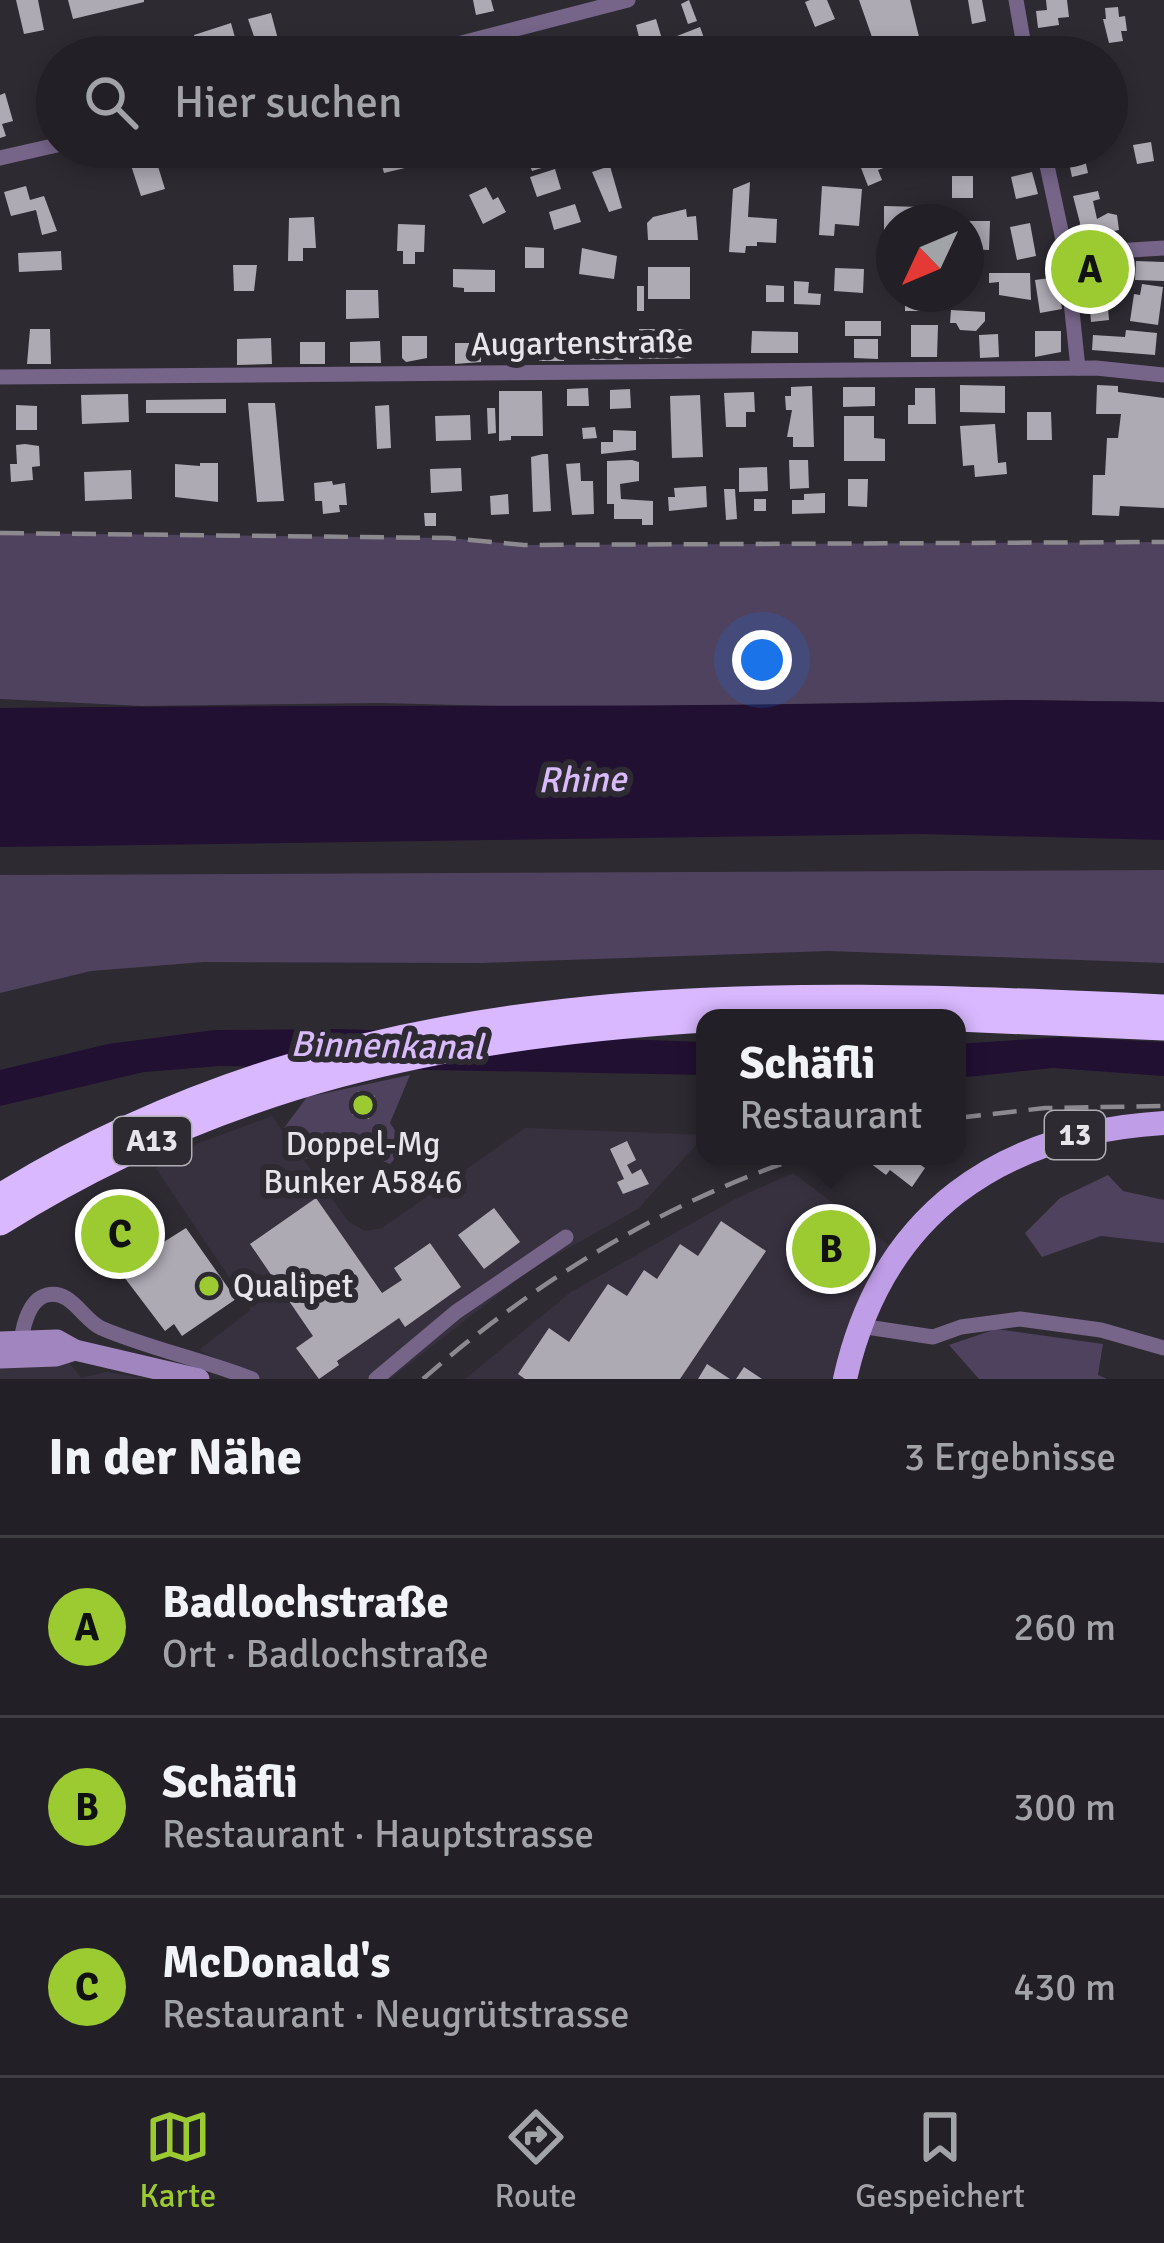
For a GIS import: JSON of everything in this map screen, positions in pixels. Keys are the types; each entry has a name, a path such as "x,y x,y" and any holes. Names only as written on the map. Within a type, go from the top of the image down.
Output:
{"highway":[{"name":"A13","path":"0,1197 95,1144 232,1086 330,1054 475,1022 676,1000 780,997 1164,1008"},
{"path":"966,1018 1164,1027"},
{"name":"A13","path":"0,1222 144,1144 314,1080 418,1053 567,1030 696,1020"}],"main road":[{"name":"13","path":"845,1379 860,1326 898,1252 964,1185 991,1167 1051,1141 1164,1123"},
{"path":"0,1358 57,1340 75,1350 199,1379"}],"street":[{"path":"488,36 628,0"},
{"path":"1016,0 1022,36"},
{"path":"0,158 36,150"},
{"path":"1048,168 1066,254 1078,368"},
{"path":"1066,254 1164,248"},
{"name":"Augartenstraße","path":"0,377 1078,368 1164,375"},
{"path":"376,1379 456,1312 566,1237"},
{"path":"25,1347 34,1305 52,1294 74,1303 102,1328 252,1379"},
{"path":"860,1326 933,1337 976,1323 1020,1319 1102,1330 1164,1348"}],"shaded area":[{"path":"0,533 449,538 524,545 1164,542 1164,702 577,708 379,703 142,706 0,699"},
{"path":"1164,870 1164,963 828,951 481,963 204,962 91,971 0,993 0,875"},
{"path":"410,1075 390,1123 406,1146 390,1164 331,1140 306,1159 284,1128 307,1097"},
{"path":"272,1116 348,1221 365,1231 382,1228 525,1128 696,1135 696,1145 638,1209 531,1269 390,1379 257,1379 199,1350 251,1310 156,1168 199,1143"},
{"path":"793,1173 898,1252 845,1379 465,1379 571,1292 735,1199"},
{"path":"1108,1175 1123,1191 1164,1200 1164,1243 1101,1236 1042,1257 1025,1233 1060,1198"},
{"path":"996,1329 1103,1344 1098,1375 1107,1379 979,1379 949,1345"},
{"path":"69,1362 81,1378 106,1372 149,1379 0,1379 0,1366"}],"water":[{"name":"Rhine","path":"1164,702 1164,840 920,834 0,847 0,708"},
{"name":"Binnenkanal","path":"341,1029 696,1042 696,1075 220,1066 144,1072 0,1106 0,1070 108,1044 215,1030"},
{"path":"1061,1037 1164,1042 1164,1076 1053,1068 966,1077 966,1043"}],"building":[{"path":"16,0 38,0 44,30 24,34"},
{"path":"68,0 144,0 144,2 73,19"},
{"path":"473,0 491,0 494,11 476,15"},
{"path":"689,0 697,21 688,24 681,4"},
{"path":"827,0 835,19 815,27 805,2"},
{"path":"859,0 910,0 919,36 872,36"},
{"path":"968,0 982,0 986,21 972,24"},
{"path":"1046,0 1067,0 1069,17 1058,18 1059,25 1038,28 1036,11 1047,10"},
{"path":"1118,7 1119,17 1125,16 1127,31 1121,31 1122,36 1107,36 1105,8"},
{"path":"271,13 277,36 254,36 248,19"},
{"path":"656,19 661,36 639,36 636,25"},
{"path":"231,23 235,36 194,36"},
{"path":"700,27 703,36 677,36"},
{"path":"5,93 13,121 2,124 6,136 0,138 0,95"},
{"path":"1151,142 1154,161 1137,164 1133,145"},
{"path":"132,168 158,168 165,189 141,196"},
{"path":"611,168 622,208 609,212 592,172"},
{"path":"861,168 884,168 878,170 882,180 868,186"},
{"path":"1070,168 1087,168 1088,173 1072,177"},
{"path":"555,169 561,189 537,197 530,177"},
{"path":"1032,172 1038,194 1016,199 1011,177"},
{"path":"952,176 973,176 973,198 952,198"},
{"path":"750,182 748,217 777,219 776,243 757,242 757,246 746,246 745,253 729,252 733,189"},
{"path":"26,186 30,200 44,196 57,231 42,235 36,210 11,216 4,192"},
{"path":"822,186 862,189 859,226 835,224 834,236 819,235"},
{"path":"486,187 506,212 483,224 469,195"},
{"path":"1098,191 1100,199 1093,201 1097,219 1108,213 1117,215 1119,230 1078,238 1080,223 1073,196"},
{"path":"575,204 581,222 554,230 549,212"},
{"path":"686,209 687,217 696,216 698,240 648,240 647,223 653,217"},
{"path":"314,217 316,248 303,248 303,261 288,261 289,218"},
{"path":"984,221 990,221 989,250 984,250"},
{"path":"1030,223 1036,256 1017,260 1010,227"},
{"path":"398,224 425,225 424,252 415,252 415,264 403,264 403,251 397,251"},
{"path":"525,247 544,248 544,268 525,268"},
{"path":"582,248 617,256 614,279 579,274"},
{"path":"61,251 62,270 19,272 18,253"},
{"path":"1136,261 1164,262 1164,281 1135,280"},
{"path":"233,265 257,265 254,291 234,291"},
{"path":"648,267 690,267 690,299 648,299"},
{"path":"835,268 864,269 863,293 834,291"},
{"path":"453,269 495,270 495,292 464,292 464,288 453,287"},
{"path":"989,273 1030,273 1031,300 999,295 999,282 989,283"},
{"path":"1057,277 1062,309 1040,313 1035,280"},
{"path":"794,281 809,282 808,293 821,294 820,305 794,304"},
{"path":"1142,284 1163,287 1158,325 1130,321 1134,294 1140,295"},
{"path":"766,285 784,286 784,302 766,302"},
{"path":"1106,285 1109,320 1091,322 1088,286"},
{"path":"637,286 644,286 644,311 637,311"},
{"path":"346,290 378,290 379,318 346,319"},
{"path":"951,312 985,312 985,321 976,331 960,330 950,323"},
{"path":"845,321 881,321 881,336 845,336"},
{"path":"911,325 938,325 937,357 911,357"},
{"path":"30,329 50,329 51,364 27,364"},
{"path":"639,329 686,329 687,358 639,359"},
{"path":"1126,330 1157,333 1155,355 1092,350 1093,335 1125,337"},
{"path":"752,331 798,332 798,353 751,353"},
{"path":"1035,331 1061,331 1061,352 1035,357"},
{"path":"590,333 623,333 623,360 590,360"},
{"path":"998,334 999,357 980,358 979,335"},
{"path":"402,336 427,336 427,358 406,362"},
{"path":"271,338 272,364 237,365 237,339"},
{"path":"854,339 878,339 878,359 854,358"},
{"path":"538,340 564,340 564,361 539,361"},
{"path":"380,341 381,363 350,363 350,342"},
{"path":"300,342 325,342 325,364 300,364"},
{"path":"455,343 475,343 475,349 481,349 481,362 455,364"},
{"path":"960,385 1005,386 1005,413 960,412"},
{"path":"1097,385 1164,398 1164,508 1120,506 1119,516 1092,515 1093,475 1105,475 1107,438 1118,438 1121,414 1096,414"},
{"path":"812,386 814,447 793,447 793,437 787,437 792,410 786,410 785,396 791,396 791,387"},
{"path":"843,387 875,387 875,406 843,407"},
{"path":"588,388 589,406 567,406 567,389"},
{"path":"915,388 935,388 936,424 908,424 908,405 915,405"},
{"path":"630,389 631,408 610,409 610,390"},
{"path":"499,391 542,391 543,436 511,436 511,440 499,441"},
{"path":"754,392 755,412 746,412 746,427 726,427 724,393"},
{"path":"128,394 129,422 82,424 81,395"},
{"path":"700,395 703,457 672,458 670,396"},
{"path":"226,399 226,413 146,413 146,400"},
{"path":"248,403 275,403 284,501 257,502"},
{"path":"16,405 37,406 37,430 16,430"},
{"path":"389,405 391,448 377,449 375,406"},
{"path":"487,408 495,408 496,433 488,434"},
{"path":"1027,412 1051,412 1052,440 1027,440"},
{"path":"470,415 471,440 436,441 435,416"},
{"path":"844,416 874,416 874,438 885,439 885,461 844,461"},
{"path":"995,424 998,463 1006,462 1007,474 975,477 974,465 963,466 960,426"},
{"path":"595,427 597,438 583,439 582,428"},
{"path":"613,430 636,431 636,450 601,454 601,442 613,442"},
{"path":"16,445 39,446 40,466 32,467 33,480 11,482"},
{"path":"548,454 551,511 533,512 531,457"},
{"path":"789,460 808,460 809,488 790,489"},
{"path":"607,461 639,462 639,481 620,484 621,499 653,501 653,525 642,525 642,519 614,519 614,504 607,504"},
{"path":"218,463 218,502 175,497 175,464"},
{"path":"580,463 581,481 593,481 594,514 572,515 566,464"},
{"path":"767,467 768,491 739,492 739,468"},
{"path":"461,468 462,491 431,493 430,469"},
{"path":"131,470 132,499 85,501 84,472"},
{"path":"848,479 868,479 867,507 848,506"},
{"path":"332,481 333,485 345,483 347,505 339,505 340,512 323,514 322,501 315,501 314,483"},
{"path":"706,486 707,507 669,511 668,497 675,497 674,488"},
{"path":"724,489 735,489 737,519 726,520"},
{"path":"825,493 825,513 792,514 792,500"},
{"path":"508,494 509,514 491,515 490,496"},
{"path":"754,499 766,499 766,511 754,511"},
{"path":"424,513 436,513 436,526 425,526"},
{"name":"Doppel-Mg Bunker A5846","path":"358,1091 375,1096 369,1119 352,1115"},
{"path":"627,1141 636,1160 627,1165 632,1174 641,1169 649,1184 623,1194 617,1182 624,1179 610,1149"},
{"path":"873,1165 925,1168 912,1187 890,1170 886,1175"},
{"path":"316,1198 382,1293 402,1280 394,1268 430,1243 461,1287 405,1327 399,1318 319,1379 296,1348 313,1336 250,1244"},
{"path":"136,1201 156,1230 98,1268 81,1243"},
{"path":"494,1208 520,1242 484,1269 458,1235"},
{"path":"834,1217 871,1244 843,1279 829,1269 820,1282 793,1262 791,1254 812,1224 823,1232"},
{"path":"721,1221 766,1251 680,1379 525,1379 518,1374 549,1328 569,1342 608,1284 627,1296 644,1270 657,1279 680,1244 698,1256"},
{"path":"186,1228 236,1299 182,1336 174,1324 165,1331 121,1273"},
{"path":"707,1364 730,1379 698,1379"},
{"path":"744,1367 762,1379 736,1379"}],"railway":[{"path":"0,533 449,538 524,545 1164,542"},
{"path":"966,1117 1045,1108 1164,1106"},
{"path":"423,1379 510,1310 603,1248 701,1197 780,1165"}],"place":[{"name":"Badlochstraße","path":"1090,269"},
{"name":"Doppel-Mg Bunker A5846","path":"363,1105"},
{"name":"McDonald's","path":"120,1234"},
{"name":"Schäfli","path":"831,1249"},
{"name":"Qualipet","path":"209,1286"}]}
